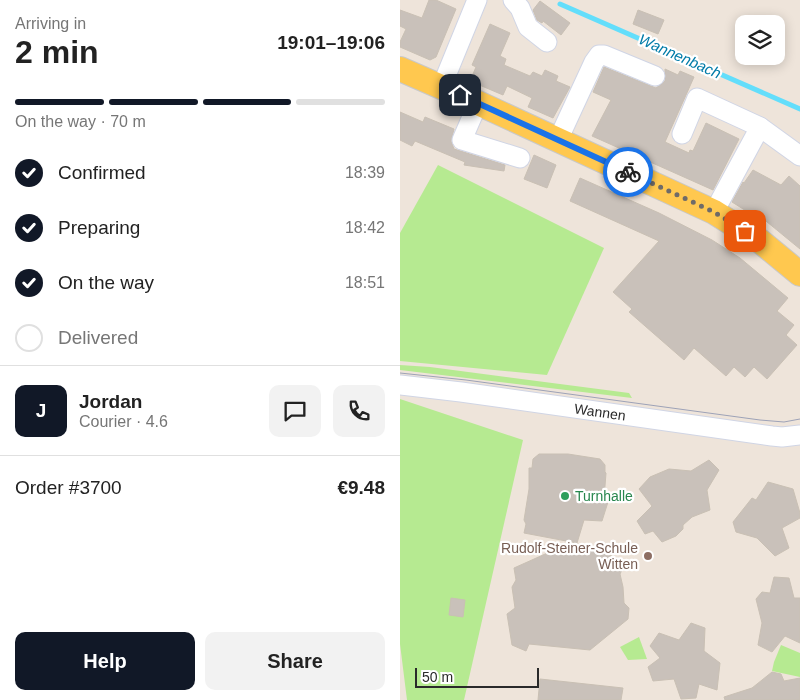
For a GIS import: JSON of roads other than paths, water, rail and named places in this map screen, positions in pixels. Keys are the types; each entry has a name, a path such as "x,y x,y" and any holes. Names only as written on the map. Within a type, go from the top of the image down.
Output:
{"main road":[{"path":"400,69 714,212 760,241 800,274"}],"street":[{"path":"441,88 477,0"},
{"path":"513,0 520,8 528,27 547,42"},
{"path":"558,140 599,55 604,55 654,76"},
{"path":"682,134 696,98 760,128 800,156"},
{"path":"478,103 462,140 520,158"},
{"path":"714,212 760,128"},
{"name":"Wannen","path":"400,385 470,393 772,436 800,435"}],"waterway":[{"name":"Wannenbach","path":"560,4 800,109"}],"tram line":[{"path":"400,373 466,380 760,420 784,422 800,419"}],"place":[{"name":"Turnhalle","path":"565,496"},
{"name":"Rudolf-Steiner-Schule Witten","path":"648,556"}]}
